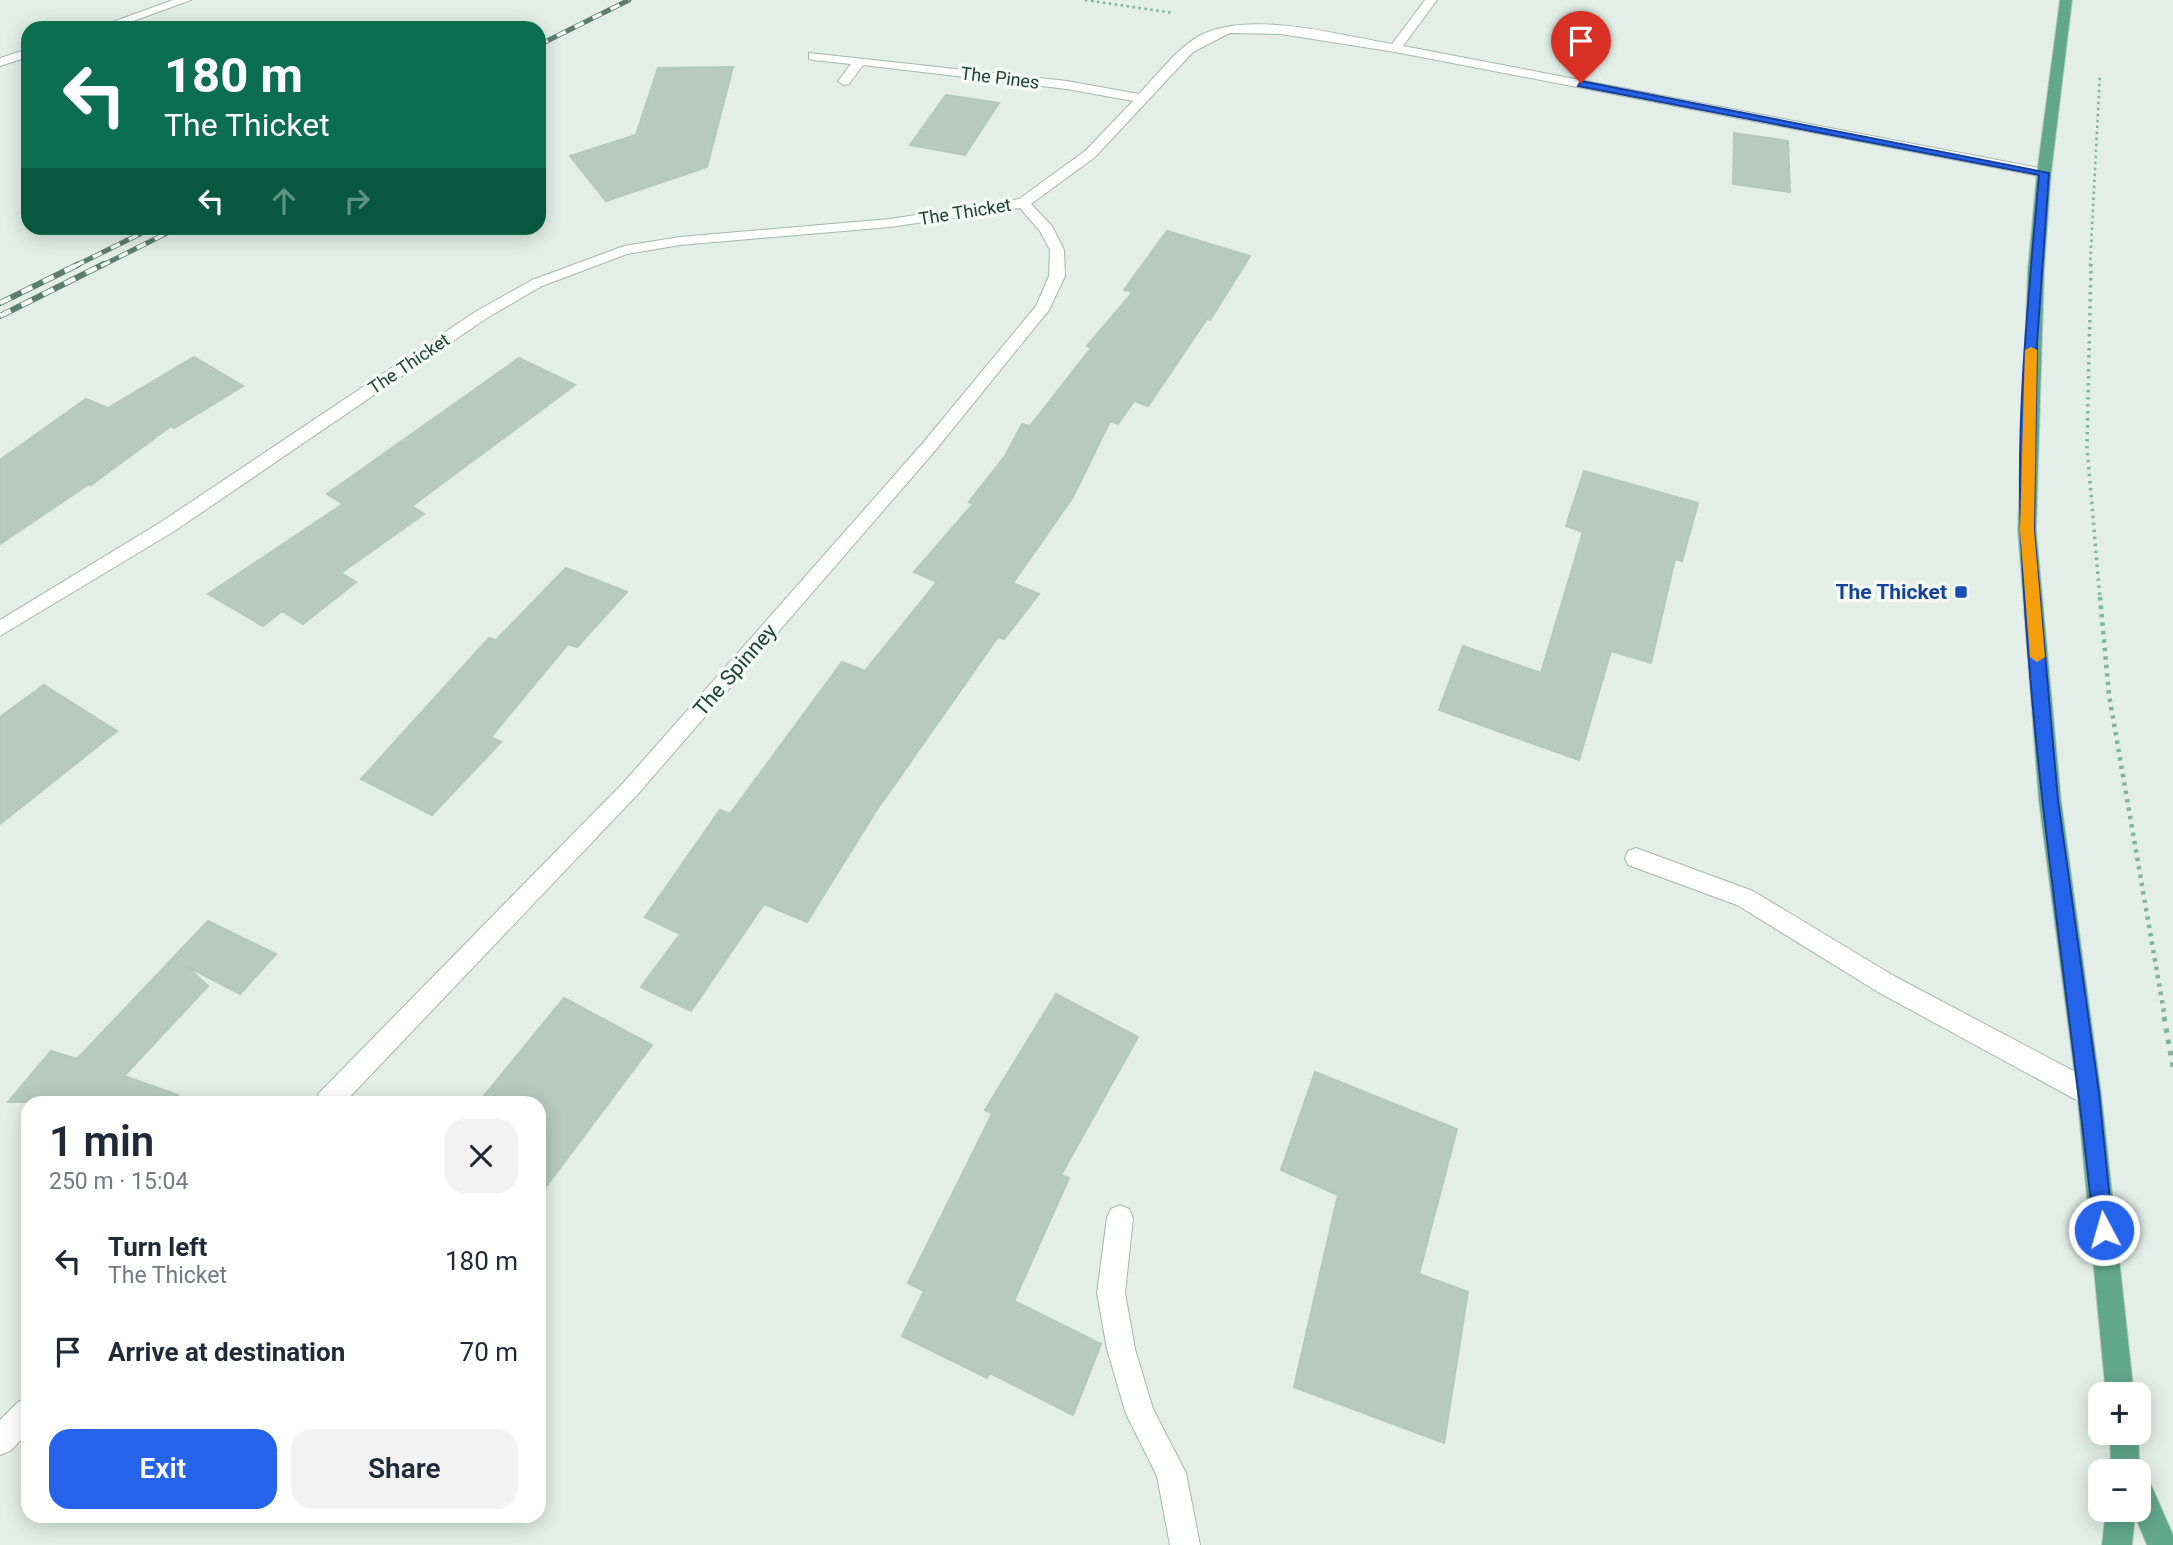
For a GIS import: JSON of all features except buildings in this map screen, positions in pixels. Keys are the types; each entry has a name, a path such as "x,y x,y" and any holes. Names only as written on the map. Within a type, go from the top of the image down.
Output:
{"main road":[{"path":"2066,0 2044,173 2031,344 2027,530 2050,800 2089,1093 2119,1382"},
{"path":"2151,1519 2162,1545"},
{"path":"2118,1545 2120,1522"}],"street":[{"path":"123,21 186,0"},
{"path":"1395,48 1430,0"},
{"name":"The Thicket","path":"0,629 167,527 481,315 537,283 624,250 680,241 890,223 1023,203 1090,154 1139,98 1189,49 1205,38 1228,29 1281,30 1395,48 2044,173"},
{"path":"0,62 21,54"},
{"name":"The Pines","path":"813,56 1067,85 1139,98"},
{"path":"844,81 860,61"},
{"name":"The Spinney","path":"334,1096 631,788 928,448 1043,307 1057,276 1057,250 1047,229 1023,203"},
{"path":"1636,858 1745,898 1886,984 2089,1093"},
{"path":"1120,1218 1111,1293 1121,1349 1140,1414 1171,1473 1185,1545"},
{"path":"0,1441 21,1419"}],"path":[{"path":"1085,0 1202,17 1228,29"},
{"path":"2100,70 2091,238 2087,447 2109,695 2173,1067"}],"railway":[{"path":"546,42 629,0"},
{"path":"75,266 138,235"},
{"path":"101,266 163,235"},
{"path":"0,303 79,264"},
{"path":"0,316 104,264"}],"slow traffic":[{"path":"2031,350 2027,530 2037,657"}],"place":[{"name":"The Thicket","path":"1961,592"}],"route":[{"path":"1581,83 2044,173 2031,344 2027,530 2050,800 2064,923 2089,1093 2104,1230"}]}
